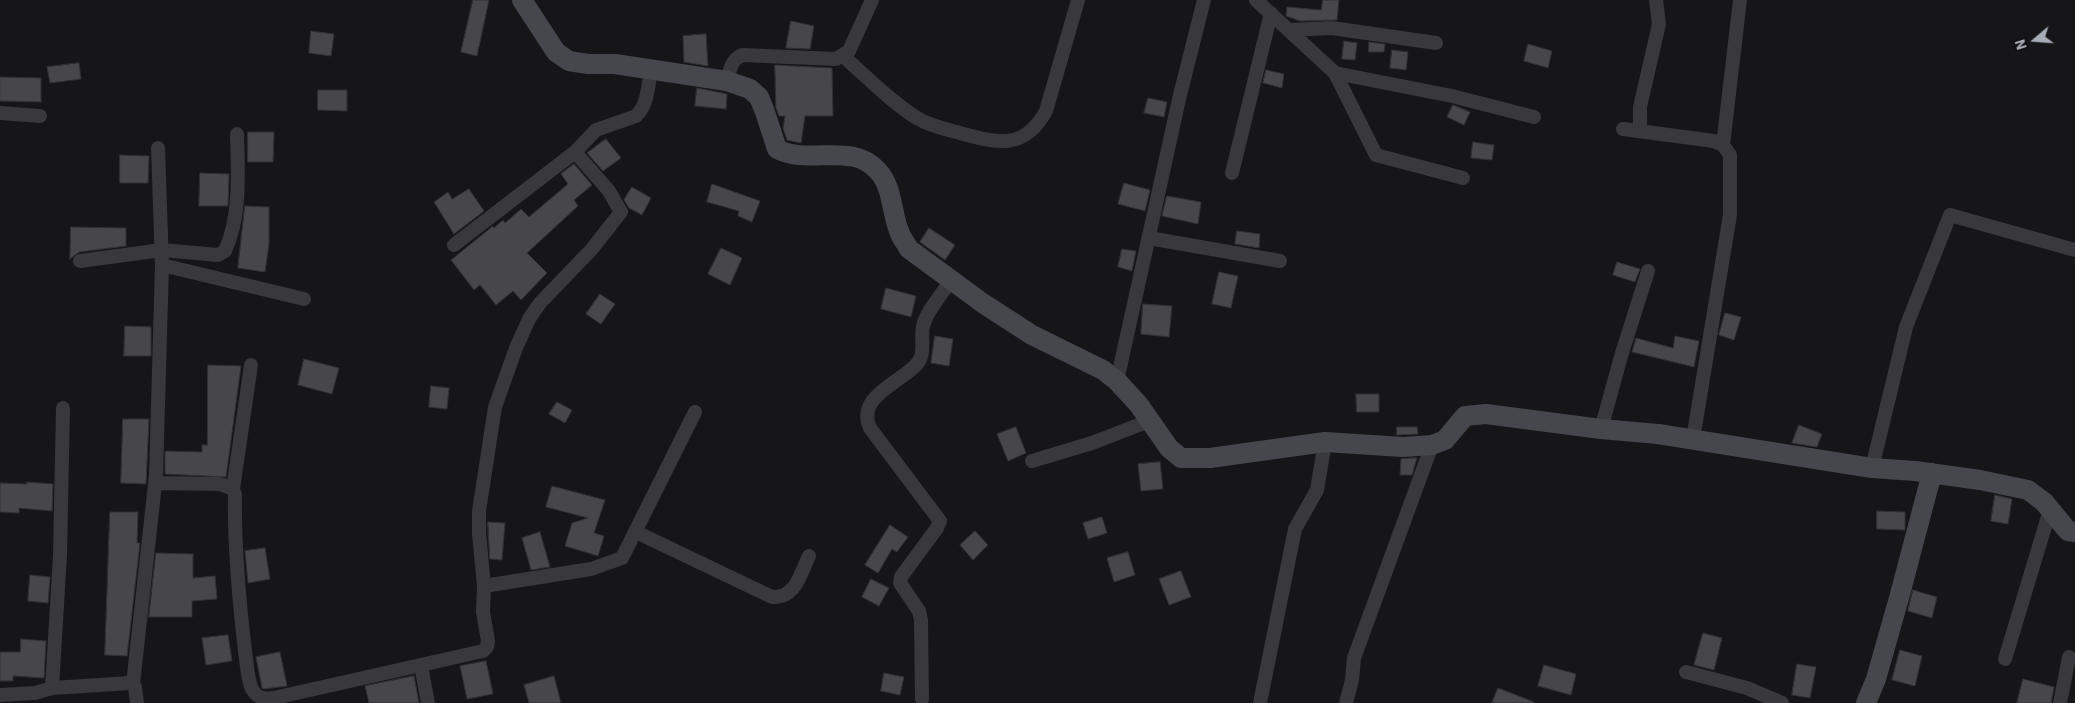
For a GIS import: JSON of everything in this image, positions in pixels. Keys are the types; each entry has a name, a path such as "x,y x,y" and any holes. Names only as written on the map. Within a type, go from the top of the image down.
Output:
{"street":[{"path":"522,0 556,52 569,61 588,64 615,64 727,81 750,90 759,97 777,149 794,156 844,155 862,159 878,170 886,182 901,236 909,249 1032,335 1103,370 1117,381 1139,405 1169,448 1181,458 1210,458 1325,442 1403,447 1432,444 1445,440 1465,416 1486,414 1693,439 1872,468 1932,473 1980,480 2028,490 2044,502 2068,531 2075,532"},
{"path":"727,81 731,66 736,58 742,55 836,59 843,56 849,51 872,0"},
{"path":"843,56 904,109 928,125 994,142 1020,139 1040,121 1046,111 1078,0"},
{"path":"1117,381 1180,95 1204,0"},
{"path":"1256,0 1335,73 1376,155 1464,178"},
{"path":"1640,131 1640,107 1659,24 1656,0"},
{"path":"1723,145 1740,0"},
{"path":"1232,172 1270,13"},
{"path":"1290,30 1332,28 1436,43"},
{"path":"454,245 574,152 596,130 636,116 640,112 646,97 651,70"},
{"path":"1335,73 1452,96 1534,117"},
{"path":"0,113 40,116"},
{"path":"1623,129 1714,141 1723,145 1730,155 1730,215 1693,439"},
{"path":"80,261 162,250 218,255 225,251 232,228 238,179 237,134"},
{"path":"136,703 133,684 156,482 162,265 158,148"},
{"path":"251,365 233,489 235,495 235,555 244,641 249,679 258,696 264,699 274,698 474,654 487,647 488,641 483,612 484,586 478,533 484,472 495,406 516,348 529,319 540,303 591,250 621,212 609,191 574,152"},
{"path":"1872,468 1906,327 1950,215 2075,250"},
{"path":"1149,238 1280,261"},
{"path":"162,265 304,299"},
{"path":"1601,429 1622,352 1648,271"},
{"path":"922,699 921,620 919,611 900,583 901,577 938,528 940,521 870,428 866,419 866,412 874,398 916,366 922,357 923,325 952,280"},
{"path":"52,688 60,555 63,408"},
{"path":"484,586 590,569 610,564 622,558 695,412"},
{"path":"1032,461 1092,443 1149,421"},
{"path":"1260,703 1295,529 1317,490 1325,442"},
{"path":"1346,703 1352,680 1354,658 1432,444"},
{"path":"1866,703 1876,679 1900,598 1932,473"},
{"path":"156,482 220,484 233,489"},
{"path":"2005,658 2050,510"},
{"path":"636,532 772,597 782,598 790,593 809,556"},
{"path":"2060,703 2069,657"},
{"path":"421,666 428,703"},
{"path":"1686,672 1747,688 1782,703"},
{"path":"0,695 35,693 52,688 133,684"}],"building":[{"path":"473,0 489,0 477,56 461,52"},
{"path":"1323,0 1339,0 1337,20 1300,21 1286,16 1287,7 1321,10"},
{"path":"791,21 814,26 810,49 786,48"},
{"path":"311,31 334,34 331,56 309,53"},
{"path":"706,34 708,66 684,62 683,36"},
{"path":"1344,41 1357,43 1355,60 1342,59"},
{"path":"1369,42 1385,44 1384,52 1369,52"},
{"path":"1528,44 1552,51 1548,68 1524,61"},
{"path":"1392,50 1408,52 1406,70 1390,68"},
{"path":"79,63 81,79 50,83 47,67"},
{"path":"775,65 832,68 833,116 805,116 801,143 787,140 783,128 785,116 779,116 776,108"},
{"path":"1266,70 1284,74 1282,88 1263,83"},
{"path":"0,77 41,78 41,102 0,101"},
{"path":"697,88 727,94 726,109 695,106"},
{"path":"318,90 347,90 347,111 318,110"},
{"path":"1148,98 1167,102 1164,117 1144,113"},
{"path":"1453,105 1470,112 1464,125 1447,117"},
{"path":"248,132 274,132 273,162 248,162"},
{"path":"606,139 621,158 603,171 587,153"},
{"path":"1473,142 1494,145 1492,160 1471,158"},
{"path":"120,155 149,156 148,183 120,183"},
{"path":"574,164 592,185 574,200 578,206 527,253 547,273 521,300 513,291 496,305 480,285 474,290 451,260 493,226 494,228 503,220 505,223 521,209 529,217 568,184 561,174"},
{"path":"200,173 229,174 228,206 199,206"},
{"path":"1124,183 1150,190 1145,211 1118,204"},
{"path":"712,184 760,201 752,222 738,216 739,211 707,202"},
{"path":"632,187 651,198 642,215 629,208 624,200"},
{"path":"469,189 484,211 454,234 434,202 448,192 452,199"},
{"path":"1167,196 1201,202 1198,224 1162,216"},
{"path":"245,206 269,207 269,244 265,272 238,268"},
{"path":"71,227 126,228 126,246 79,252 70,259"},
{"path":"929,228 955,245 945,260 920,242"},
{"path":"1237,231 1260,234 1259,248 1235,244"},
{"path":"721,248 742,258 730,285 708,274"},
{"path":"1122,249 1136,251 1132,271 1118,267"},
{"path":"1617,262 1640,269 1635,282 1613,275"},
{"path":"1219,272 1238,276 1231,308 1212,304"},
{"path":"886,288 916,296 911,317 881,309"},
{"path":"600,294 615,304 601,324 586,314"},
{"path":"1143,304 1172,306 1169,337 1141,334"},
{"path":"1725,313 1741,317 1734,340 1719,335"},
{"path":"125,326 151,327 151,356 124,356"},
{"path":"935,336 953,339 949,366 931,363"},
{"path":"1675,336 1699,341 1694,367 1632,352 1636,338 1673,348"},
{"path":"304,359 339,368 332,394 298,385"},
{"path":"208,365 241,366 226,477 165,474 165,451 202,452 202,445 207,445"},
{"path":"431,386 449,388 447,409 429,407"},
{"path":"1356,394 1379,394 1379,412 1357,412"},
{"path":"557,402 572,410 565,423 549,414"},
{"path":"123,419 149,419 146,484 121,483"},
{"path":"1799,425 1822,434 1817,447 1792,443"},
{"path":"1016,427 1026,453 1008,461 997,434"},
{"path":"1397,427 1417,427 1418,434 1397,435"},
{"path":"1417,458 1412,475 1400,475 1401,459"},
{"path":"1160,462 1163,489 1141,491 1138,464"},
{"path":"27,482 53,484 52,511 19,508 19,513 0,512 0,483 27,484"},
{"path":"552,486 605,500 594,533 604,536 598,556 565,546 572,523 588,518 546,507"},
{"path":"1995,495 2012,499 2008,524 1991,521"},
{"path":"1877,511 1905,512 1905,530 1877,529"},
{"path":"110,512 138,512 137,543 140,543 127,656 105,655"},
{"path":"1102,517 1107,533 1088,539 1083,523"},
{"path":"488,522 505,523 502,560 490,559"},
{"path":"890,525 908,537 897,552 892,549 878,573 865,565"},
{"path":"975,531 988,545 973,560 960,545"},
{"path":"540,532 550,567 531,570 522,538"},
{"path":"265,548 270,579 248,583 245,551"},
{"path":"1128,552 1135,575 1114,582 1107,558"},
{"path":"156,553 193,554 193,578 215,576 217,599 192,601 192,617 149,617"},
{"path":"1181,571 1191,597 1169,605 1159,579"},
{"path":"30,575 50,577 48,603 28,601"},
{"path":"871,579 889,588 879,606 862,597"},
{"path":"1913,590 1937,597 1932,618 1908,611"},
{"path":"1703,633 1722,638 1714,670 1694,665"},
{"path":"228,635 232,661 206,665 202,638"},
{"path":"21,639 46,641 44,678 13,676 13,681 0,681 0,652 20,652"},
{"path":"1900,650 1922,656 1915,686 1892,680"},
{"path":"280,652 287,686 264,689 262,688 256,657"},
{"path":"486,661 493,694 467,699 460,666"},
{"path":"1797,664 1816,667 1810,698 1792,695"},
{"path":"1544,665 1576,674 1571,695 1538,686"},
{"path":"884,673 904,677 900,695 881,691"},
{"path":"414,676 419,703 369,703 365,686"},
{"path":"554,676 561,703 529,703 524,685"},
{"path":"2023,679 2054,687 2051,703 2017,703"},
{"path":"1498,688 1534,702 1534,703 1492,703"}]}
